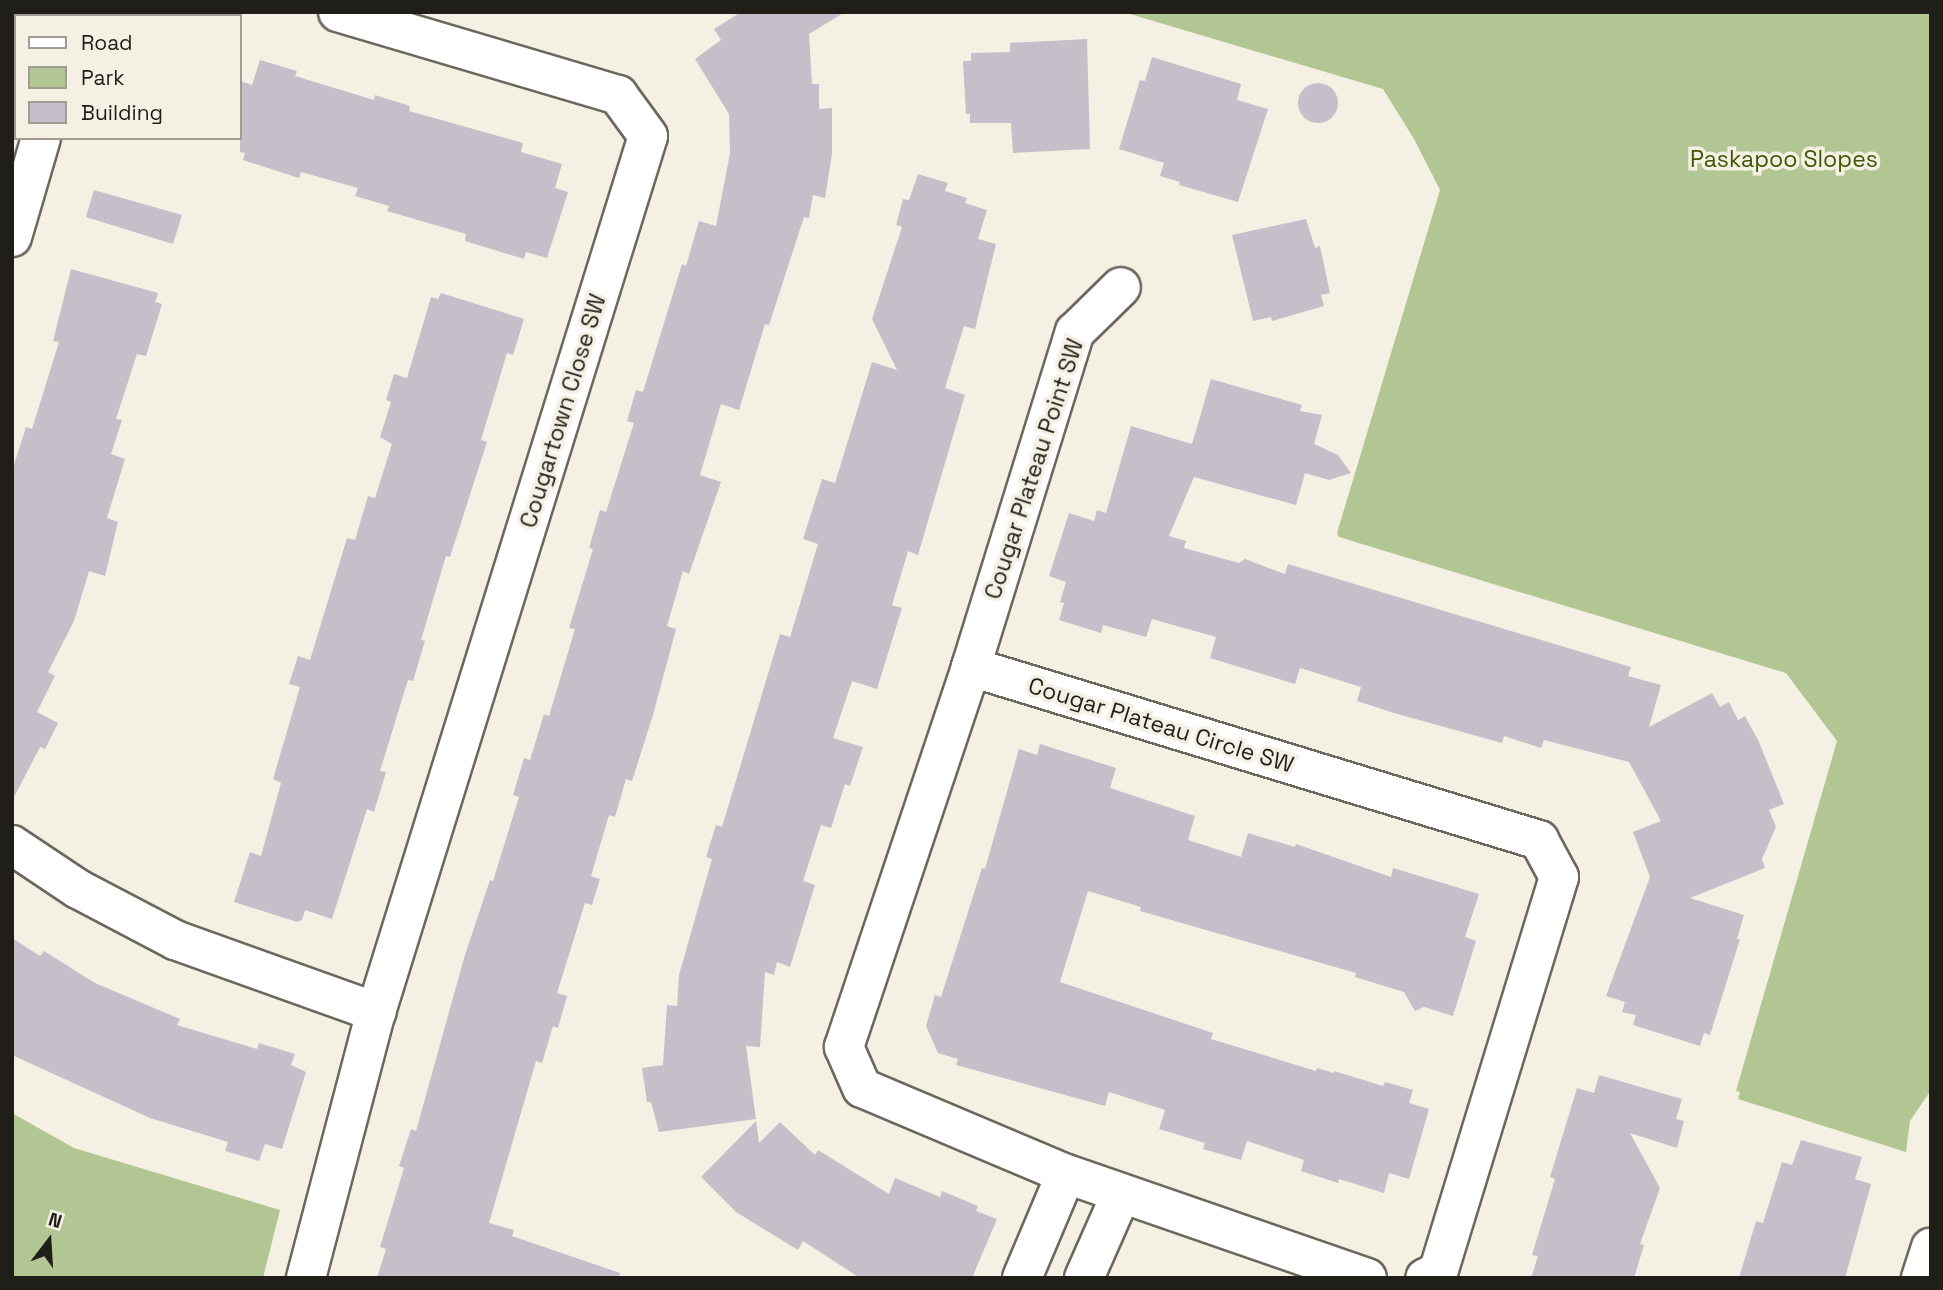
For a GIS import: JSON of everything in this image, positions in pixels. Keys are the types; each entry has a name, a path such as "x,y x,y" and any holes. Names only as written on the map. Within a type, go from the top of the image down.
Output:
{"street":[{"name":"Cougartown Close SW","path":"306,1278 376,1012 648,136 618,96 338,12"},
{"path":"12,237 40,140"},
{"name":"Cougar Plateau Point SW","path":"971,667 1075,332 1121,287"},
{"path":"971,667 844,1047 862,1088 1066,1174 1367,1278"},
{"name":"Cougar Plateau Circle SW","path":"971,667 1539,840 1559,877 1438,1272 1425,1278"},
{"path":"12,845 78,888 175,940 376,1012"},
{"path":"1022,1278 1066,1174"},
{"path":"1084,1278 1121,1194"},
{"path":"1921,1278 1931,1248"}],"green space":[{"name":"Paskapoo Slopes","path":"1123,12 1931,12 1931,1090 1910,1121 1906,1152 1738,1099 1740,1092 1736,1091 1837,741 1786,673 1339,537 1337,533 1440,190 1414,139 1383,89"},
{"path":"12,1113 74,1148 280,1210 263,1278 12,1278"}],"building":[{"path":"741,12 845,12 809,34 812,84 819,84 819,109 832,108 832,154 825,198 813,195 809,218 804,217 769,325 765,324 739,410 721,404 700,475 721,482 689,574 683,571 667,626 676,629 653,715 632,781 626,779 615,817 609,815 591,876 600,879 592,905 585,903 557,993 567,996 558,1028 553,1026 542,1063 536,1061 489,1223 514,1230 512,1236 620,1273 619,1278 377,1278 386,1249 380,1247 404,1168 399,1166 411,1129 416,1131 464,958 490,880 493,881 519,797 513,795 524,758 530,760 544,714 549,716 575,629 569,628 593,549 589,548 600,510 606,512 634,423 627,421 636,390 643,392 682,264 686,266 699,221 716,226 730,153 729,114 695,59 721,40 714,29"},
{"path":"1087,39 1090,149 1013,153 1011,123 970,123 970,114 966,114 963,61 971,61 971,53 1010,52 1010,43"},
{"path":"1152,57 1241,84 1237,100 1268,109 1238,202 1179,185 1180,182 1160,176 1164,163 1119,149 1140,80 1145,81"},
{"path":"260,60 297,71 295,76 374,100 375,95 410,106 409,111 523,143 521,152 562,164 555,188 568,192 547,258 526,252 524,259 465,241 466,234 387,211 389,206 355,196 358,188 301,172 299,178 243,160 245,153 240,152 242,82 252,85"},
{"path":"1318,83 1326,84 1332,89 1337,95 1337,111 1332,117 1326,122 1318,123 1310,122 1304,117 1299,111 1298,103 1299,95 1304,89 1310,84"},
{"path":"918,174 948,183 945,191 967,198 965,203 987,210 978,239 996,244 975,329 964,326 945,388 965,395 918,555 908,551 892,605 902,608 877,689 852,681 833,738 863,747 850,786 845,784 831,828 821,825 803,881 815,885 790,967 777,962 774,975 765,972 760,1047 746,1046 756,1119 659,1132 651,1102 647,1102 642,1068 663,1065 667,1005 677,1006 679,975 712,859 706,857 716,825 722,827 780,634 790,637 818,544 803,539 822,479 835,483 872,362 897,370 872,319 902,227 896,225 903,199 909,200"},
{"path":"94,190 182,215 173,244 86,217"},
{"path":"1306,219 1315,248 1320,246 1330,293 1321,295 1324,306 1272,321 1271,317 1253,321 1232,235"},
{"path":"71,269 158,293 155,302 162,304 146,356 137,354 116,419 122,420 111,454 125,459 107,518 118,522 105,576 89,571 74,621 48,672 55,676 37,712 58,723 45,749 40,747 12,801 12,471 26,427 32,429 59,342 53,341"},
{"path":"441,293 524,319 513,355 507,353 481,440 487,442 450,557 446,556 421,640 425,641 413,681 408,680 380,771 386,772 374,812 367,809 332,919 305,910 302,920 297,922 234,902 250,852 261,856 281,783 273,779 300,687 289,684 298,656 310,660 347,538 355,540 368,496 375,498 392,444 380,437 391,402 386,400 394,374 407,378 431,297 438,299"},
{"path":"1211,379 1302,405 1300,411 1322,415 1314,444 1338,455 1351,473 1329,480 1305,473 1296,505 1194,477 1169,536 1186,541 1184,548 1239,563 1245,559 1285,574 1288,564 1631,667 1628,676 1661,685 1649,727 1712,693 1720,707 1729,702 1738,720 1745,716 1759,742 1784,804 1769,810 1776,827 1762,859 1765,868 1690,898 1744,915 1737,939 1740,939 1710,1035 1704,1033 1700,1046 1633,1025 1636,1015 1622,1012 1625,1002 1606,996 1650,877 1633,832 1661,821 1629,762 1544,740 1541,748 1504,736 1502,743 1394,713 1357,701 1361,687 1300,668 1295,684 1210,658 1216,637 1152,619 1146,637 1103,625 1101,633 1059,620 1064,603 1060,602 1066,582 1049,576 1069,513 1094,521 1097,510 1106,513 1131,426 1192,444"},
{"path":"1040,744 1116,768 1110,788 1195,816 1188,840 1241,857 1248,833 1295,847 1296,844 1391,877 1393,868 1479,894 1465,937 1476,941 1453,1016 1424,1007 1415,1011 1404,992 1355,977 1356,973 1140,911 1141,907 1088,891 1060,982 1213,1033 1211,1039 1316,1071 1317,1068 1334,1071 1383,1086 1385,1082 1413,1090 1409,1103 1429,1109 1409,1179 1389,1173 1384,1193 1339,1179 1338,1183 1301,1171 1304,1160 1247,1141 1241,1160 1203,1149 1205,1143 1159,1129 1165,1110 1109,1092 1105,1106 956,1065 958,1059 938,1053 926,1026 935,995 941,997 982,868 985,869 1019,749 1037,755"},
{"path":"12,938 40,956 44,951 95,983 180,1019 177,1025 257,1049 259,1043 295,1054 291,1065 306,1072 282,1149 265,1144 259,1161 225,1151 228,1142 150,1118 12,1055"},
{"path":"1599,1075 1682,1099 1676,1119 1684,1121 1677,1148 1630,1133 1660,1188 1640,1244 1644,1245 1634,1278 1531,1278 1538,1256 1532,1255 1555,1179 1550,1177 1577,1088 1594,1093"},
{"path":"756,1121 759,1143 780,1122 815,1155 818,1150 889,1194 895,1178 940,1197 942,1191 978,1206 976,1211 997,1219 972,1278 860,1278 803,1241 798,1250 736,1212 701,1177"},
{"path":"1801,1140 1862,1157 1855,1179 1871,1184 1845,1278 1739,1278 1756,1221 1763,1223 1782,1162 1792,1165"}]}
